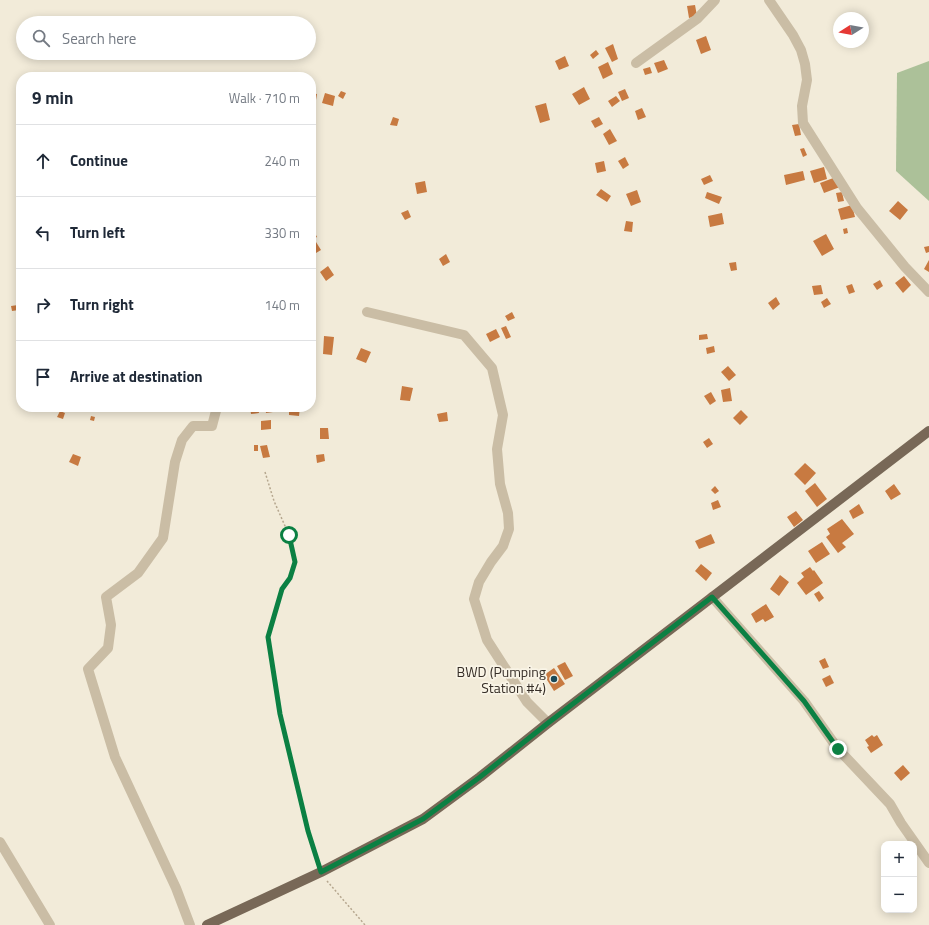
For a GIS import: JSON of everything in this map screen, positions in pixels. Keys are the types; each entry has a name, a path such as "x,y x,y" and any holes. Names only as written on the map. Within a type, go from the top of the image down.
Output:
{"main road":[{"path":"207,925 321,872 423,819 480,777 548,723 929,431"}],"street":[{"path":"636,63 696,19 715,0"},
{"path":"769,0 793,35 806,64 807,80 802,106 803,123 857,208 905,266 929,292"},
{"path":"367,312 464,335 492,368 503,415 497,449 500,484 508,513 509,529 503,546 490,562 479,582 474,599 488,640 527,702 548,723"},
{"path":"190,925 176,888 115,757 88,669 108,648 111,625 106,596 138,573 163,538 175,462 182,440 193,426 212,426 216,412"},
{"path":"712,597 804,701 838,749 890,804 901,823 929,863"},
{"path":"0,842 50,925"}],"path":[{"path":"265,472 274,501 289,535 295,562 290,578 282,589 268,637 280,714 308,831 321,872 331,887 365,925"}],"green space":[{"path":"929,61 929,201 896,171 897,73"}],"building":[{"path":"695,5 697,16 689,18 687,6"},
{"path":"706,36 711,50 701,54 696,40"},
{"path":"613,44 618,59 612,62 605,48"},
{"path":"596,50 599,54 593,59 590,55"},
{"path":"565,56 569,66 559,70 555,61"},
{"path":"664,60 668,69 658,73 654,63"},
{"path":"608,62 613,74 603,79 598,67"},
{"path":"650,67 652,73 645,75 643,69"},
{"path":"584,87 590,99 579,105 572,94"},
{"path":"625,89 629,98 622,101 618,92"},
{"path":"341,91 346,93 343,99 338,96"},
{"path":"325,93 335,96 333,106 322,103"},
{"path":"616,96 620,101 612,107 608,101"},
{"path":"546,103 550,120 540,123 535,106"},
{"path":"642,108 646,117 638,120 635,111"},
{"path":"393,117 399,119 397,126 390,125"},
{"path":"599,117 603,124 595,128 591,121"},
{"path":"799,124 801,135 795,136 792,125"},
{"path":"610,129 617,141 609,145 603,134"},
{"path":"804,148 807,155 803,157 800,149"},
{"path":"625,157 629,165 623,169 618,161"},
{"path":"604,161 606,171 597,173 595,163"},
{"path":"824,167 827,179 814,183 810,171"},
{"path":"803,171 805,180 786,185 784,175"},
{"path":"710,175 713,181 704,185 701,179"},
{"path":"836,177 840,187 824,193 820,183"},
{"path":"425,181 427,192 417,194 415,183"},
{"path":"601,189 611,196 607,202 596,195"},
{"path":"637,190 641,202 631,206 626,194"},
{"path":"707,192 722,197 719,204 705,198"},
{"path":"842,192 844,201 838,202 836,193"},
{"path":"898,201 908,210 900,220 889,211"},
{"path":"852,205 855,217 841,220 838,209"},
{"path":"408,210 411,217 405,220 401,213"},
{"path":"722,213 724,224 710,227 708,216"},
{"path":"626,221 633,222 632,232 624,231"},
{"path":"847,228 848,233 844,234 843,229"},
{"path":"826,234 834,249 822,256 813,241"},
{"path":"316,242 321,250 316,253"},
{"path":"929,246 929,252 926,253 924,247"},
{"path":"446,254 450,262 443,266 439,259"},
{"path":"929,260 929,272 924,269"},
{"path":"736,262 737,270 731,271 729,263"},
{"path":"328,266 334,275 326,281 320,272"},
{"path":"904,276 911,285 903,293 895,283"},
{"path":"880,280 883,286 877,290 873,284"},
{"path":"852,284 855,292 849,294 846,286"},
{"path":"821,285 823,294 814,295 812,286"},
{"path":"776,297 780,304 773,310 768,303"},
{"path":"827,298 831,304 824,308 821,302"},
{"path":"16,305 16,310 12,311 11,306"},
{"path":"512,312 515,318 508,321 505,316"},
{"path":"506,326 511,337 506,339 501,328"},
{"path":"496,329 500,337 490,342 486,334"},
{"path":"707,334 708,339 699,340 699,335"},
{"path":"324,336 334,337 332,355 323,354"},
{"path":"714,346 715,352 707,354 706,348"},
{"path":"361,348 371,352 366,363 356,359"},
{"path":"728,366 736,375 729,381 721,372"},
{"path":"402,386 413,388 410,401 400,400"},
{"path":"730,388 732,401 723,402 721,390"},
{"path":"711,392 716,401 710,405 704,396"},
{"path":"741,410 748,417 740,425 733,418"},
{"path":"60,412 65,413 63,419 57,417"},
{"path":"251,412 259,412 259,413 251,414"},
{"path":"289,412 299,412 299,416 289,415"},
{"path":"447,412 448,421 439,422 437,414"},
{"path":"91,416 95,417 94,421 90,420"},
{"path":"271,420 271,429 261,430 261,421"},
{"path":"320,428 328,428 329,439 320,439"},
{"path":"709,438 713,444 707,448 703,442"},
{"path":"254,445 258,445 258,451 254,451"},
{"path":"267,445 270,457 263,458 260,446"},
{"path":"73,454 81,457 78,466 69,462"},
{"path":"324,454 325,461 317,463 316,455"},
{"path":"805,463 816,473 805,485 794,474"},
{"path":"815,483 827,499 817,507 805,491"},
{"path":"894,484 901,494 891,500 885,491"},
{"path":"715,486 719,491 715,494 711,490"},
{"path":"718,500 721,507 713,510 711,503"},
{"path":"859,504 864,513 853,519 849,511"},
{"path":"796,511 803,520 794,527 787,517"},
{"path":"842,519 854,534 842,543 846,547 838,553 826,537 830,534 827,529"},
{"path":"711,534 715,543 699,549 695,541"},
{"path":"822,542 830,554 816,563 808,551"},
{"path":"701,564 712,573 706,581 695,571"},
{"path":"810,567 813,571 814,570 823,583 806,595 797,583 804,577 801,573"},
{"path":"780,575 789,582 779,596 770,589"},
{"path":"819,591 824,598 819,602 814,594"},
{"path":"766,604 774,617 765,622 763,619 756,623 751,614"},
{"path":"825,658 829,667 823,669 819,661"},
{"path":"565,662 573,676 565,680 557,666"},
{"name":"BWD (Pumping Station #4)","path":"554,668 565,684 554,691 544,675"},
{"path":"830,675 834,683 826,687 822,679"},
{"path":"872,735 874,737 877,735 883,745 871,753 865,740"},
{"path":"903,765 910,773 901,781 894,773"}],"place":[{"name":"BWD (Pumping Station #4)","path":"554,679"}],"route":[{"path":"289,535 295,562 290,578 282,589 268,637 280,714 308,831 321,872 423,819 480,777 712,597 804,701 838,749"}]}
